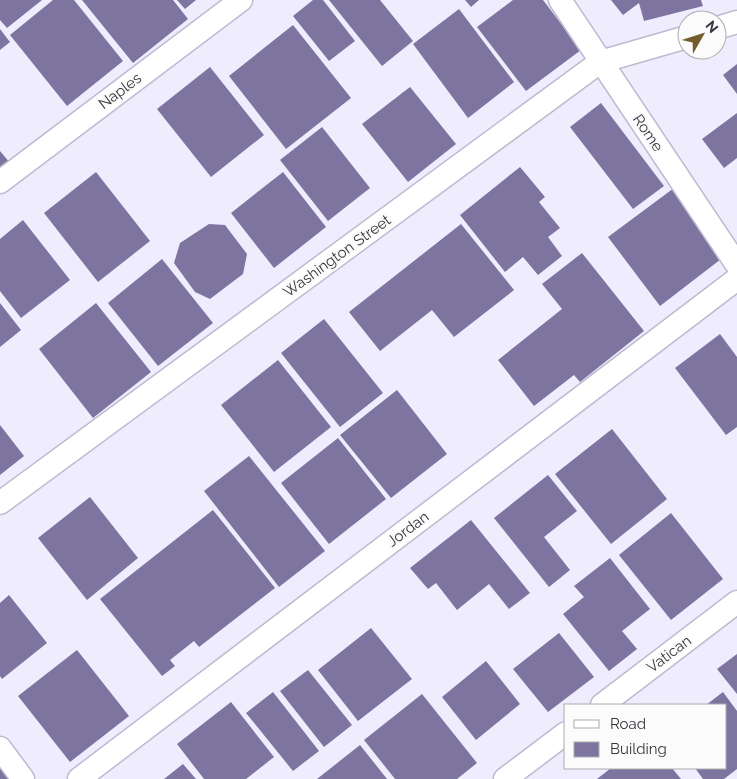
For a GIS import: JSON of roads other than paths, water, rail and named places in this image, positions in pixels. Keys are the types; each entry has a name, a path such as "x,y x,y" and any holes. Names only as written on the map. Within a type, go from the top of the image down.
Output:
{"street":[{"name":"Naples","path":"0,182 240,0"},
{"name":"Rome","path":"560,0 737,265"},
{"name":"Washington Street","path":"0,503 600,62 677,40"},
{"name":"Jordan","path":"79,779 737,279"},
{"name":"Vatican","path":"603,704 737,602"},
{"path":"505,779 564,735"},
{"path":"0,748 23,779"}]}
